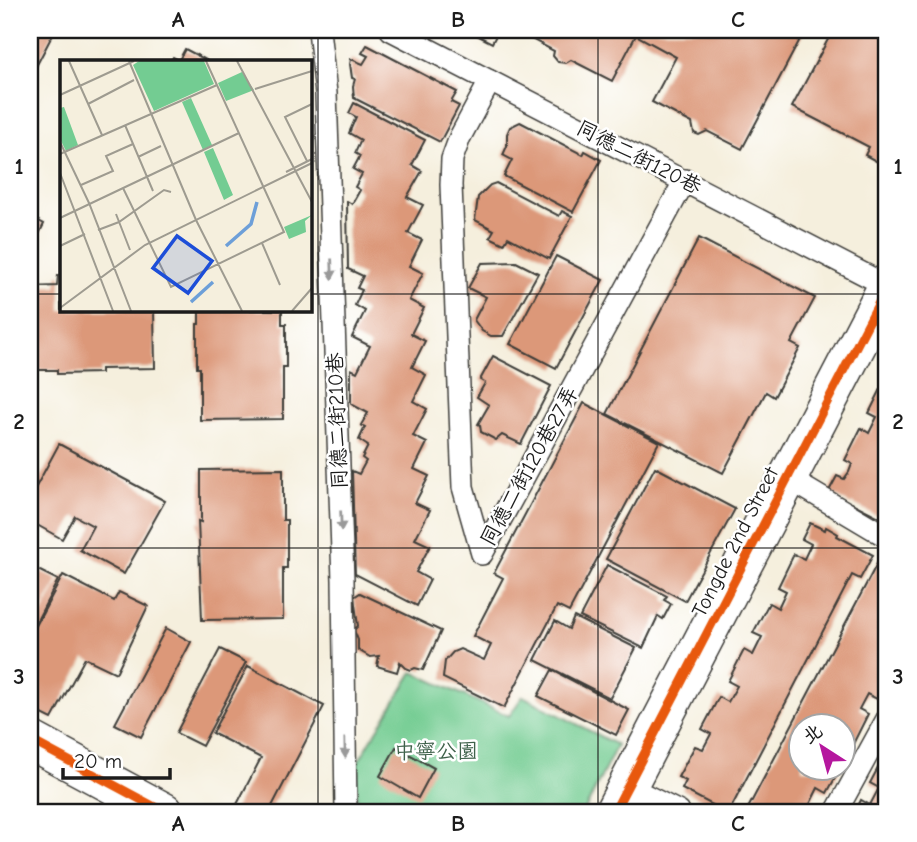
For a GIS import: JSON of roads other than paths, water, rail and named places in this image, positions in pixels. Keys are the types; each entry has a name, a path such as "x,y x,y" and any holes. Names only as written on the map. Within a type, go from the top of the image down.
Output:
{"street":[{"name":"Tongde 2nd Street","path":"621,799 887,287"},
{"path":"30,740 164,812"}],"lane":[{"name":"同德二街210巷","path":"319,30 326,93 343,580 346,812"},
{"name":"同德二街120巷","path":"391,30 887,287"},
{"name":"同德二街120巷27弄","path":"490,81 460,137 452,159 451,185 463,487 482,554 685,180"},
{"path":"788,478 887,537"},
{"path":"836,812 887,719"},
{"path":"621,799 679,812"}],"park label":[{"name":"中寧公園","path":"436,751"}]}
